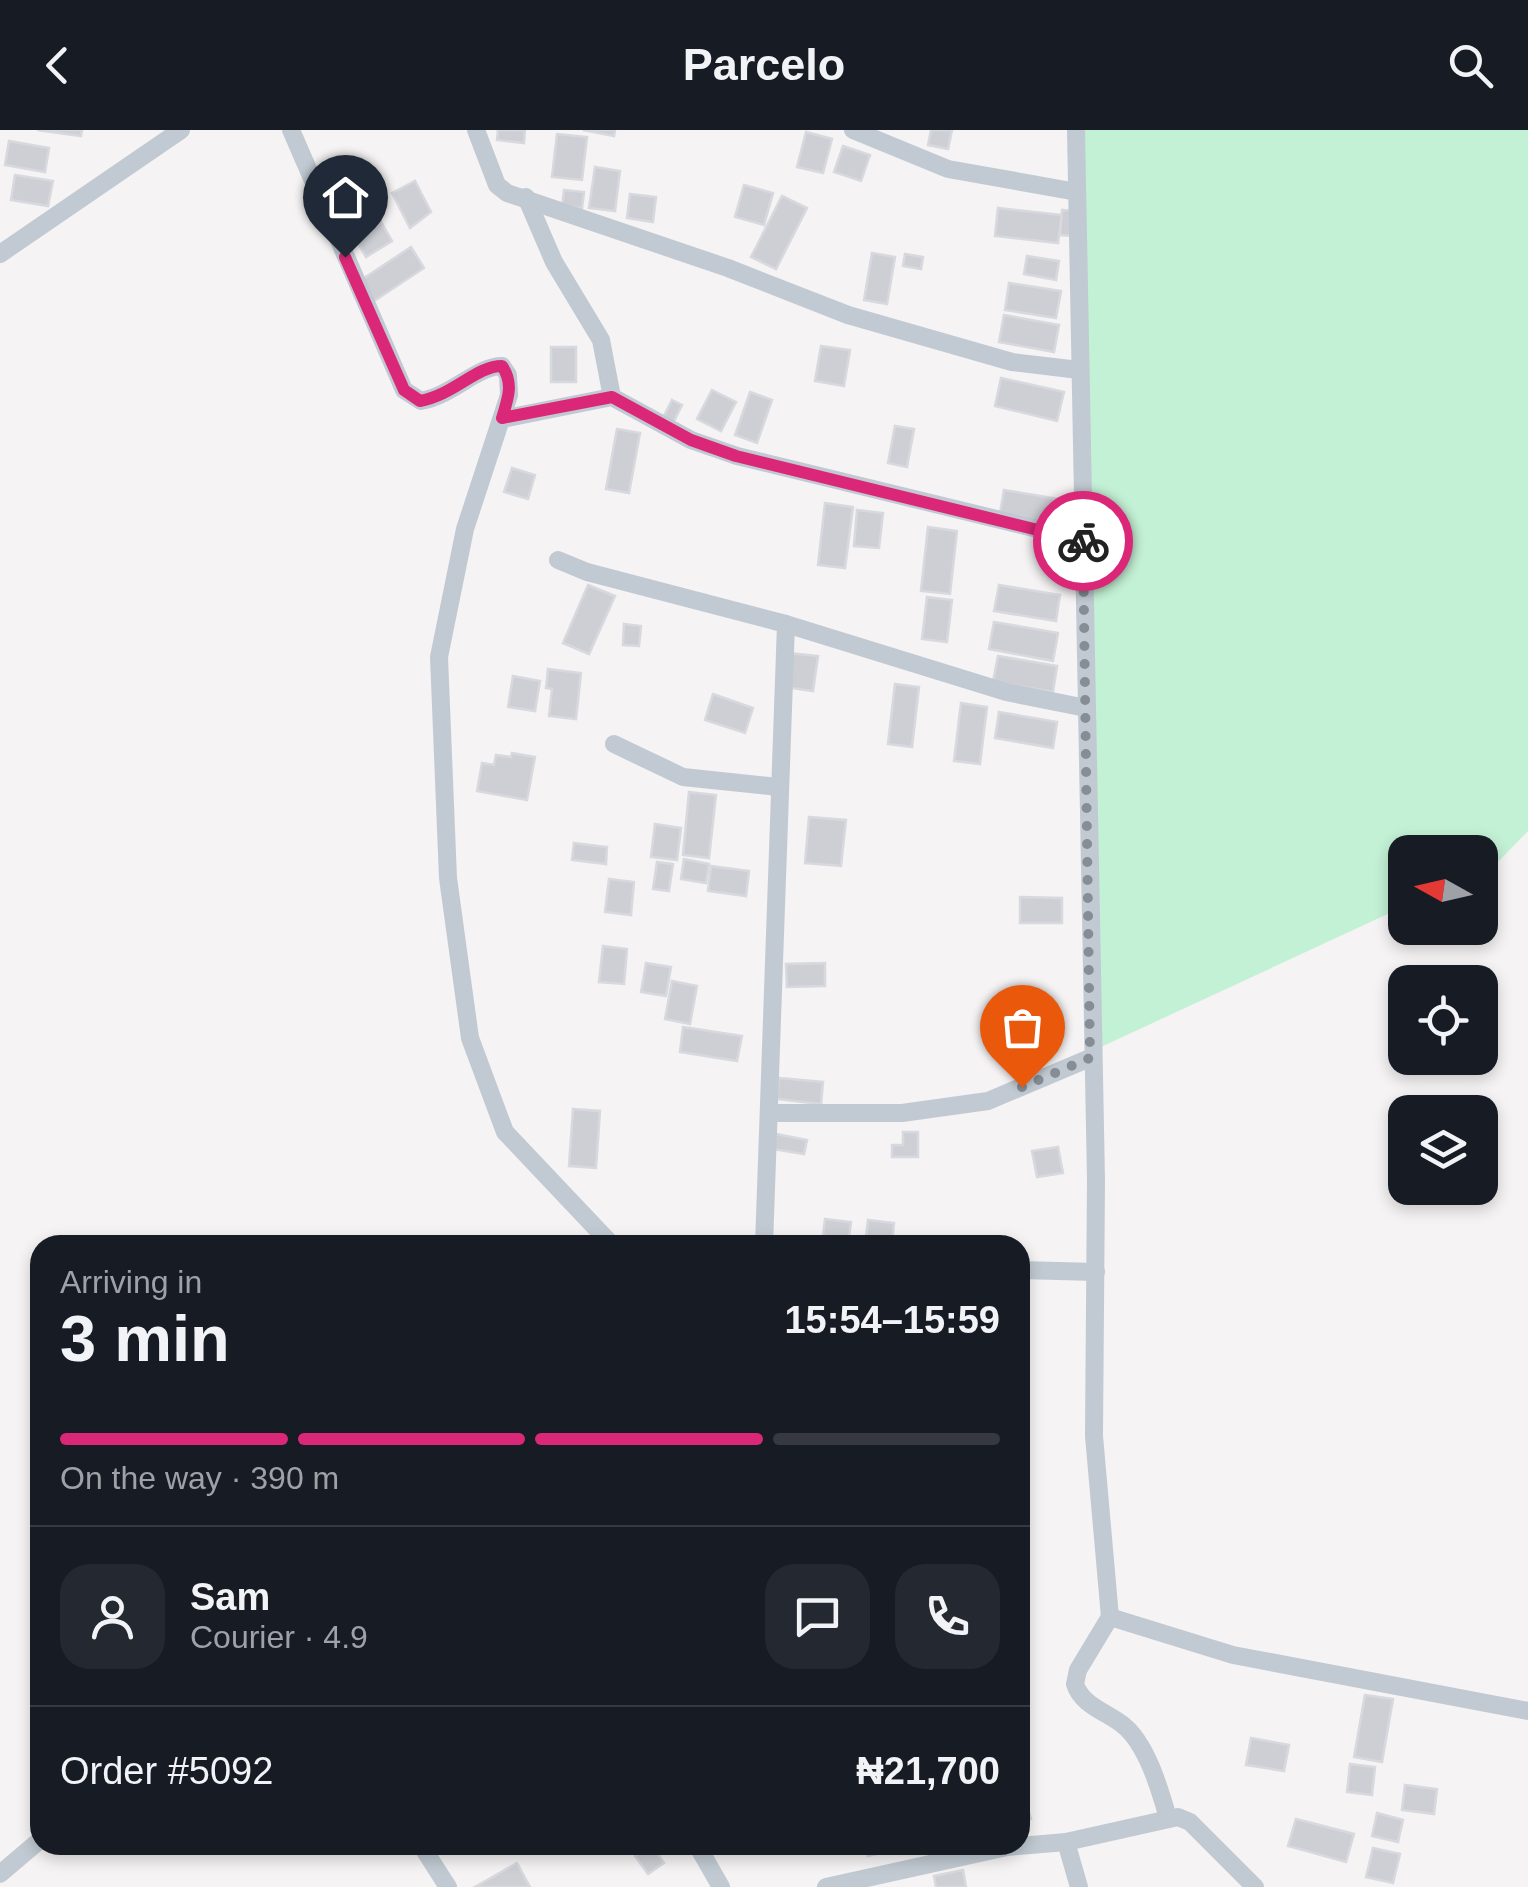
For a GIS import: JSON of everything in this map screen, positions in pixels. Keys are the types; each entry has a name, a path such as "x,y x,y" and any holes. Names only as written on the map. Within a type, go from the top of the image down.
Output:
{"street":[{"path":"0,254 182,130"},
{"path":"291,130 404,390 420,401 444,396 489,366 502,366 508,375 510,395 465,529 439,657 448,878 470,1038 505,1132 603,1235"},
{"path":"476,130 493,176 518,199 601,340 612,397"},
{"path":"853,130 948,169 1077,192"},
{"path":"1076,130 1096,1272 1094,1436 1110,1617 1078,1670 1075,1684 1093,1706 1124,1726 1137,1740 1168,1818"},
{"path":"518,199 848,315 1027,365 1079,370"},
{"path":"502,418 612,397 691,440 736,456 1082,540"},
{"path":"558,560 587,572 786,624 1006,692 1086,708"},
{"path":"764,1235 786,624"},
{"path":"614,744 683,777 778,788"},
{"path":"770,1113 902,1113 988,1101 1090,1058"},
{"path":"1030,1270 1096,1272"},
{"path":"1110,1617 1232,1655 1528,1711"},
{"path":"1030,1845 1066,1842 1168,1818 1190,1822 1255,1887"},
{"path":"1066,1842 1078,1887"},
{"path":"0,1874 30,1848"},
{"path":"427,1855 448,1887"},
{"path":"703,1855 721,1887"},
{"path":"826,1887 973,1855"}],"green space":[{"path":"1084,130 1528,130 1528,831 1498,862 1498,835 1388,835 1388,914 1088,1053"}],"building":[{"path":"37,130 82,130 81,136"},
{"path":"498,130 525,130 524,143 497,140"},
{"path":"583,130 615,130 614,136"},
{"path":"931,130 952,130 948,149 928,145"},
{"path":"806,132 832,139 823,173 797,167"},
{"path":"557,134 587,137 582,180 552,177"},
{"path":"9,141 49,148 45,172 5,165"},
{"path":"843,146 870,155 861,181 834,172"},
{"path":"595,167 620,171 615,211 589,208"},
{"path":"15,175 53,181 48,206 11,200"},
{"path":"415,181 431,212 410,228 392,193"},
{"path":"744,185 773,193 764,225 735,217"},
{"path":"371,188 381,215 346,228 336,201"},
{"path":"564,190 584,192 582,208 562,206"},
{"path":"630,194 656,197 653,222 627,218"},
{"path":"782,196 807,208 776,269 751,257"},
{"path":"998,208 1062,215 1058,243 995,236"},
{"path":"1062,210 1075,211 1072,236 1060,235"},
{"path":"379,218 392,241 366,257 352,233"},
{"path":"411,247 424,268 374,301 361,280"},
{"path":"872,253 895,257 887,304 864,300"},
{"path":"905,254 923,257 921,269 903,266"},
{"path":"1027,256 1059,261 1056,280 1024,274"},
{"path":"1009,283 1061,291 1056,318 1005,310"},
{"path":"1004,315 1059,325 1054,352 999,342"},
{"path":"821,346 850,350 844,386 815,381"},
{"path":"551,347 576,347 576,382 551,382"},
{"path":"1001,378 1064,392 1057,421 995,406"},
{"path":"712,390 736,402 721,431 697,419"},
{"path":"750,392 772,400 757,443 735,435"},
{"path":"672,400 682,405 673,423 663,418"},
{"path":"895,426 914,429 907,467 888,463"},
{"path":"617,429 640,433 629,493 606,489"},
{"path":"512,468 535,475 528,499 504,492"},
{"path":"1004,490 1065,500 1060,529 999,519"},
{"path":"825,503 853,507 845,568 818,565"},
{"path":"857,510 883,513 879,548 854,546"},
{"path":"928,527 957,531 950,594 921,591"},
{"path":"588,585 615,596 589,654 563,643"},
{"path":"999,585 1060,595 1056,621 994,611"},
{"path":"927,597 952,600 947,642 922,639"},
{"path":"994,622 1058,633 1053,661 989,649"},
{"path":"624,624 641,626 639,646 623,645"},
{"path":"789,653 818,656 813,691 785,687"},
{"path":"998,656 1057,666 1053,692 993,682"},
{"path":"548,669 581,673 576,719 549,716 552,689 546,688"},
{"path":"513,676 540,681 535,711 508,707"},
{"path":"895,684 919,687 912,747 888,744"},
{"path":"713,694 753,708 745,733 705,720"},
{"path":"961,703 987,707 980,764 954,761"},
{"path":"999,712 1057,722 1053,748 995,738"},
{"path":"512,753 535,757 527,800 477,791 482,763 494,765 496,755 511,757"},
{"path":"689,792 716,795 709,858 683,855"},
{"path":"809,817 846,820 841,866 805,863"},
{"path":"655,824 681,828 677,860 651,857"},
{"path":"574,843 607,847 606,864 572,860"},
{"path":"684,859 709,864 706,883 681,879"},
{"path":"657,862 673,864 669,891 653,889"},
{"path":"711,866 749,871 746,896 708,891"},
{"path":"609,879 634,882 631,915 605,912"},
{"path":"1020,897 1062,898 1062,923 1020,923"},
{"path":"603,946 627,949 624,984 599,982"},
{"path":"646,963 671,967 666,996 641,992"},
{"path":"825,963 825,986 787,987 786,964"},
{"path":"672,981 697,986 690,1024 665,1019"},
{"path":"683,1027 742,1036 737,1061 680,1052"},
{"path":"779,1078 823,1082 821,1104 777,1099"},
{"path":"573,1109 600,1111 596,1168 569,1166"},
{"path":"903,1132 918,1132 918,1157 892,1157 892,1145 903,1145"},
{"path":"776,1134 807,1140 804,1154 773,1149"},
{"path":"1058,1147 1063,1173 1037,1177 1032,1151"},
{"path":"825,1219 851,1222 849,1235 823,1235"},
{"path":"868,1220 894,1223 893,1235 866,1235"},
{"path":"1365,1695 1393,1699 1382,1762 1354,1757"},
{"path":"1251,1738 1289,1745 1284,1771 1246,1765"},
{"path":"1350,1764 1375,1767 1372,1795 1347,1792"},
{"path":"1405,1785 1437,1789 1434,1814 1402,1810"},
{"path":"1377,1813 1403,1820 1398,1842 1372,1836"},
{"path":"1296,1819 1354,1834 1346,1862 1288,1846"},
{"path":"1373,1848 1400,1854 1393,1883 1366,1877"},
{"path":"658,1855 664,1863 648,1874 635,1856"},
{"path":"517,1863 530,1887 475,1887"},
{"path":"963,1870 966,1887 936,1887 934,1876"}],"way so far":[{"path":"1022,1087 1090,1058 1083,541"}],"route":[{"path":"345,257 404,390 420,401 444,396 489,366 502,366 508,375 510,395 502,418 612,397 691,440 736,456 1083,541"}]}
